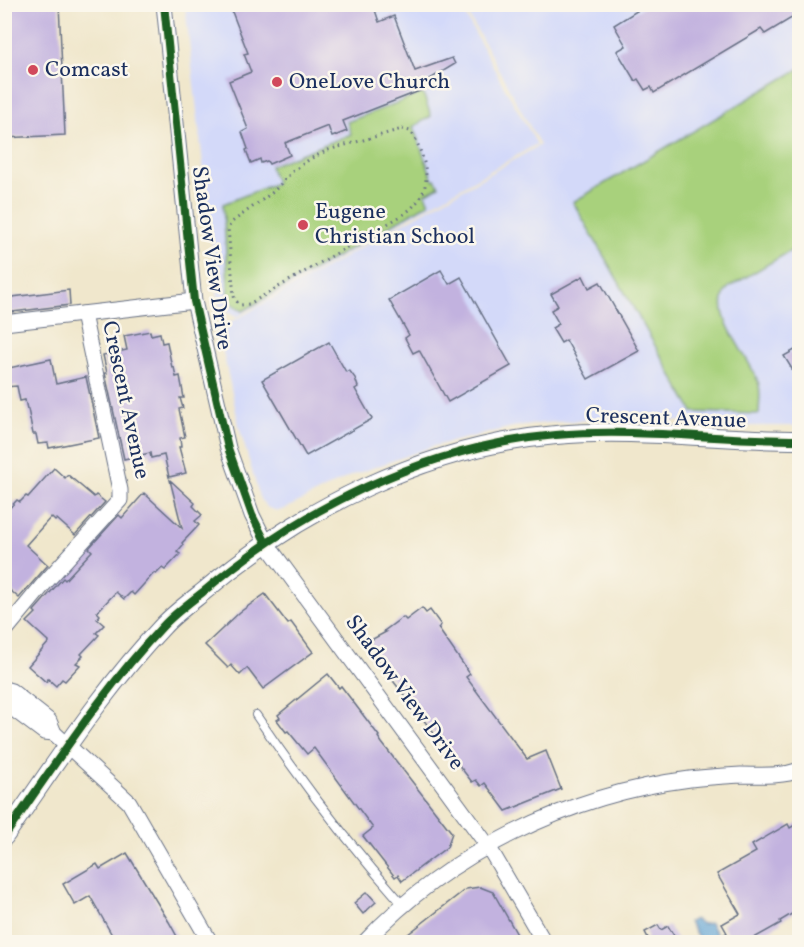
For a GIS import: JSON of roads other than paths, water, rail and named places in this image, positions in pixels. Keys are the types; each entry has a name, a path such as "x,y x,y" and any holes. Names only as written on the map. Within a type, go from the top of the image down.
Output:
{"street":[{"name":"Shadow View Drive","path":"164,4 194,301 228,448 252,515 266,543 488,846 544,942"},
{"name":"Crescent Avenue","path":"4,324 194,301"},
{"name":"Crescent Avenue","path":"4,632 120,500 120,490 83,314"},
{"name":"Crescent Avenue","path":"4,837 111,688 163,625 214,582 266,543 322,509 415,467 452,455 510,441 568,434 640,432 748,440 800,440"},
{"path":"4,689 11,691 49,721 54,733 129,802 210,942"},
{"path":"4,702 44,732 54,733"},
{"path":"365,942 404,906 488,846 580,805 647,786 717,777 781,775 800,770"}],"lane":[{"path":"256,715 293,768 373,871 404,906"}],"water":[{"path":"695,919 702,924 710,923 721,942 701,942 689,922"}],"place":[{"name":"Comcast","path":"33,70"},
{"name":"OneLove Church","path":"277,82"},
{"name":"Eugene Christian School","path":"303,225"}]}
